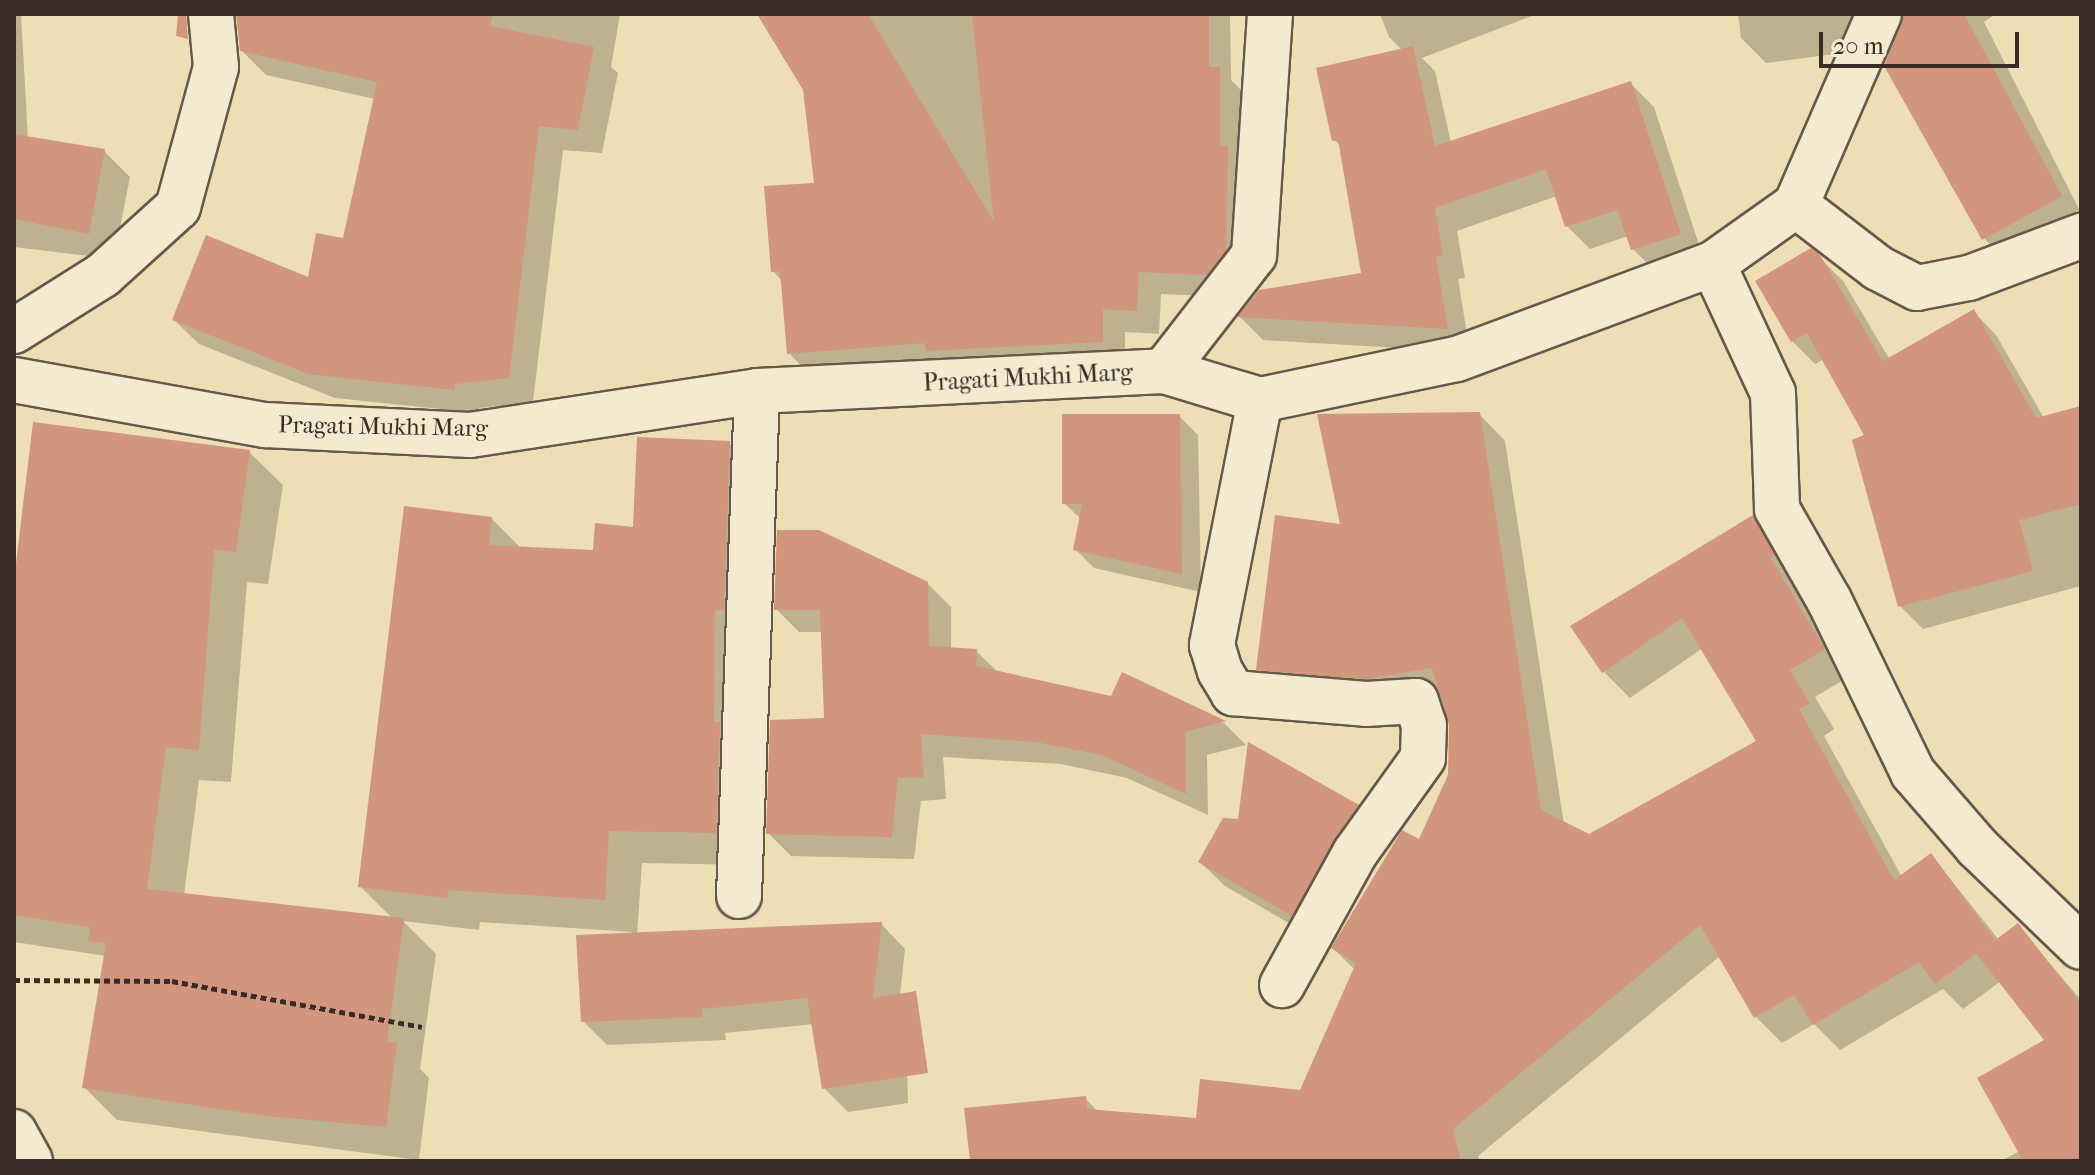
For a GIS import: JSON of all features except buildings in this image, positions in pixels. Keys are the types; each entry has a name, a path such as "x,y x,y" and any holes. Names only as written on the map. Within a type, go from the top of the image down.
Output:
{"street":[{"path":"14,331 103,275 178,207 216,67 211,14"},
{"path":"1164,371 1254,255 1270,14"},
{"path":"1879,14 1796,205 1878,268 1917,288 1969,278 2081,236"},
{"name":"Pragati Mukhi Marg","path":"14,380 265,425 470,435 757,391 1164,371 1260,400 1457,359 1713,264 1796,205"},
{"path":"1713,264 1773,393 1777,509 1829,600 1913,773 1977,847 2081,947"},
{"path":"739,896 757,391"},
{"path":"1260,400 1212,645 1220,671 1233,693 1366,704 1416,701 1424,725 1423,758 1355,853 1282,985"},
{"path":"14,1132 30,1161"}],"path":[{"path":"14,980 172,981 422,1027"}]}
